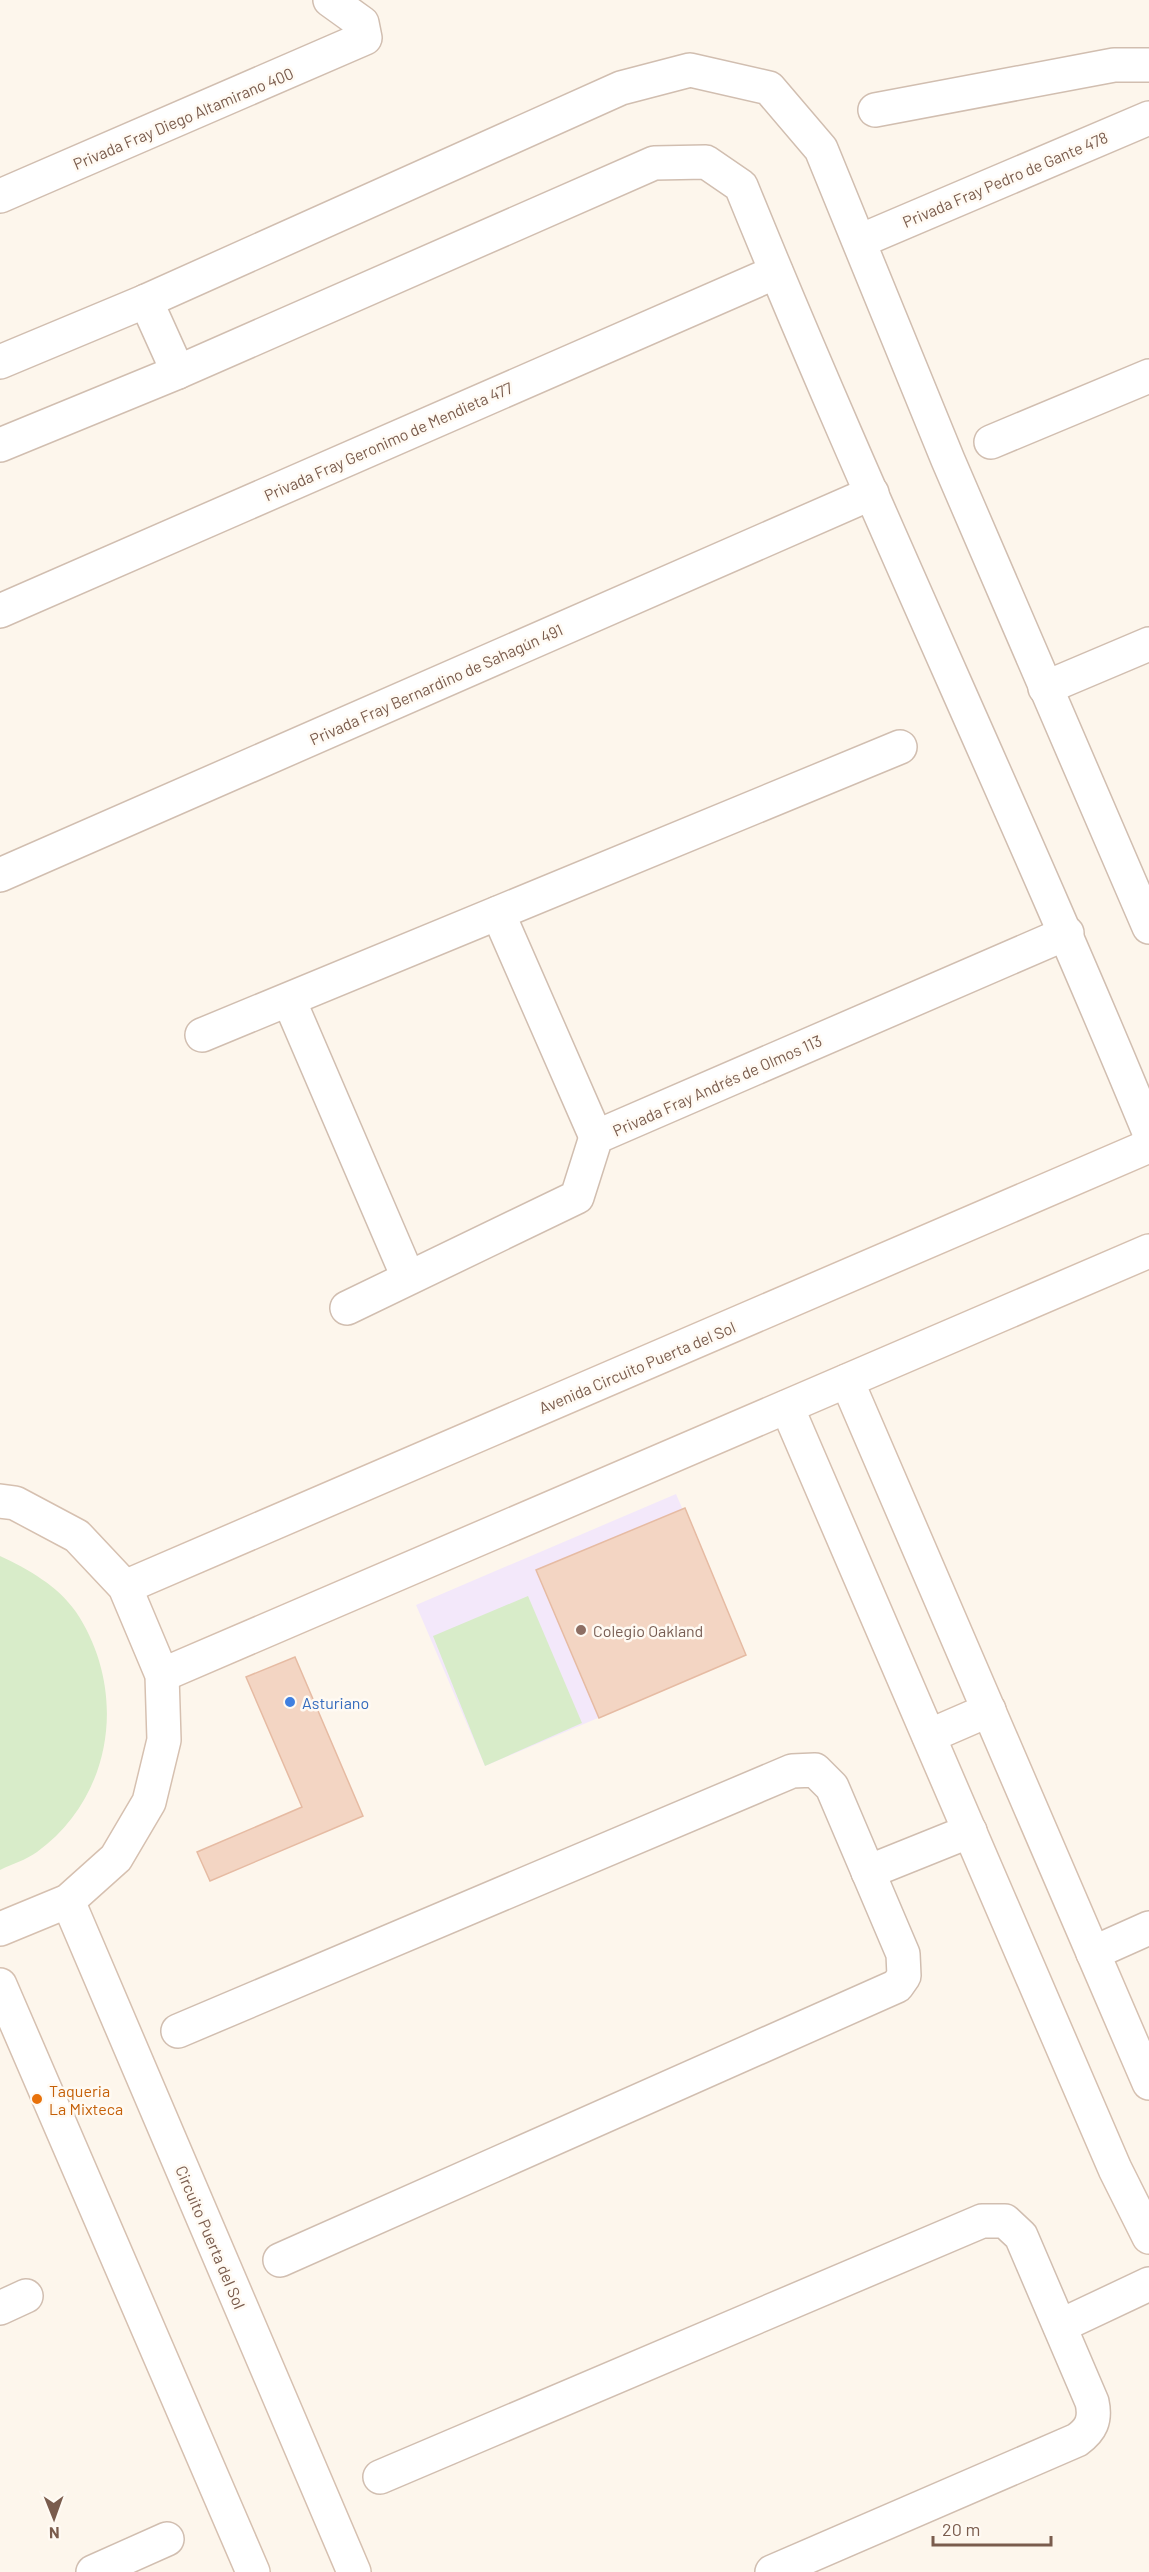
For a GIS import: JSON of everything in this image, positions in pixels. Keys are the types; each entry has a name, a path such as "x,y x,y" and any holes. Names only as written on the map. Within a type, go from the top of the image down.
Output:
{"street":[{"name":"Privada Fray Diego Altamirano 400","path":"0,196 365,38 362,23 330,0"},
{"path":"875,110 1114,65 1149,65"},
{"path":"0,362 146,301 621,88 690,70 769,88 821,149 948,460 1046,688 1145,909"},
{"name":"Privada Fray Pedro de Gante 478","path":"860,241 1149,118"},
{"path":"0,445 178,372 654,163 706,162 741,186 967,714 1067,933 1149,1131"},
{"name":"Privada Fray Geronimo de Mendieta 477","path":"0,611 776,272"},
{"path":"146,301 178,372"},
{"path":"991,442 1149,376"},
{"name":"Privada Fray Bernardino de Sahagún 491","path":"0,875 872,493"},
{"path":"1046,688 1149,644"},
{"path":"202,1035 900,747"},
{"path":"498,913 596,1137"},
{"name":"Privada Fray Andrés de Olmos 113","path":"347,1308 577,1197 596,1137 1067,933"},
{"path":"289,1000 408,1277"},
{"name":"Avenida Circuito Puerta del Sol","path":"125,1587 1149,1146"},
{"path":"162,1676 1149,1251"},
{"path":"847,1381 1149,2083"},
{"path":"787,1407 1110,2158 1149,2237"},
{"path":"0,1501 15,1503 77,1536 125,1587 162,1676 164,1740 149,1802 116,1858 68,1901 0,1929"},
{"path":"929,1736 989,1710"},
{"path":"178,2031 792,1771 815,1770 825,1777 832,1787 903,1954 904,1976 897,1986 280,2260"},
{"path":"868,1872 970,1832"},
{"name":"Circuito Puerta del Sol","path":"68,1901 354,2572"},
{"path":"1093,1953 1149,1928"},
{"path":"0,1985 253,2572"},
{"path":"380,2477 982,2221 1005,2221 1014,2227 1092,2402 1095,2413 1086,2434 1077,2440 772,2572"},
{"path":"1060,2326 1149,2284"},
{"path":"93,2572 167,2539"}],"shaded area":[{"name":"Colegio Oakland","path":"676,1494 746,1655 485,1766 416,1605"}],"green space":[{"path":"0,1556 42,1579 76,1612 92,1642 103,1675 107,1707 105,1740 97,1772 83,1802 63,1829 37,1852 0,1870"},
{"path":"528,1596 582,1723 485,1766 433,1636"}],"building":[{"path":"685,1508 746,1655 599,1718 536,1570"},
{"path":"295,1657 363,1816 210,1881 197,1852 302,1807 246,1677"}],"place":[{"name":"Colegio Oakland","path":"581,1630"},
{"name":"Asturiano","path":"290,1702"},
{"name":"Taqueria La Mixteca","path":"37,2099"}]}
